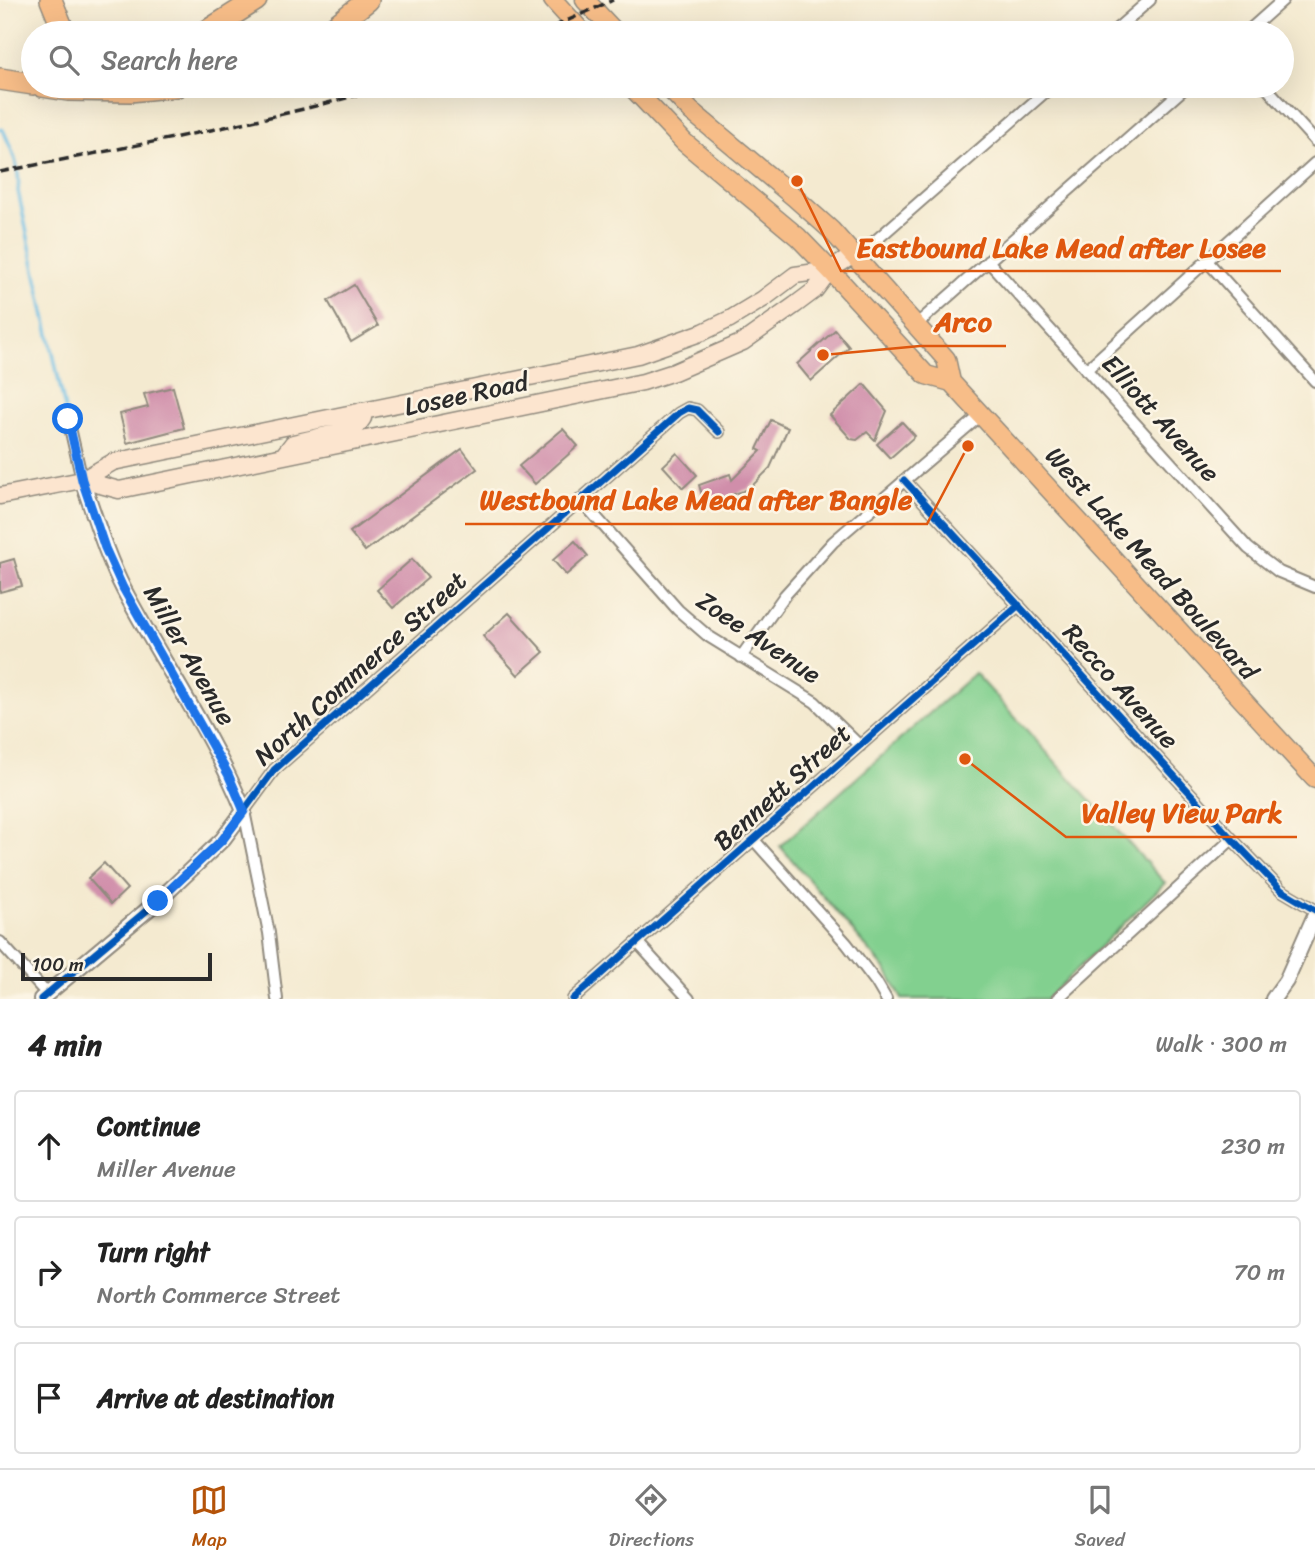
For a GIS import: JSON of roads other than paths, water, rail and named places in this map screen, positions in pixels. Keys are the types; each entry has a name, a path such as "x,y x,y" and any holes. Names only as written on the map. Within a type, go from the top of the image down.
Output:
{"highway":[{"path":"51,0 60,21"},
{"path":"223,21 256,0"},
{"path":"342,21 368,0"},
{"path":"0,79 21,82"}],"main road":[{"path":"552,0 572,21"},
{"path":"585,0 605,21"},
{"name":"West Lake Mead Boulevard","path":"642,98 684,142 798,237 926,375 951,382"},
{"name":"West Lake Mead Boulevard","path":"679,98 831,230 946,359 951,382 1315,779"},
{"name":"Losee Road","path":"82,480 119,490 643,382 743,342 815,290 830,270 852,256"},
{"name":"Losee Road","path":"0,496 82,480 113,462 638,355 703,332 730,319 763,299 794,275 830,270"},
{"path":"283,456 293,443 352,429 363,418 361,411"}],"street":[{"path":"1126,21 1150,0"},
{"path":"1259,21 1283,0"},
{"name":"Losee Road","path":"852,256 874,242 1038,98"},
{"path":"916,325 1172,98"},
{"path":"1276,98 1315,141"},
{"path":"1086,370 1315,163"},
{"name":"Elliott Avenue","path":"988,261 1248,548 1279,572 1315,587"},
{"path":"1207,261 1315,381"},
{"name":"North Commerce Street","path":"44,996 158,901 223,839 274,769 679,412 688,408 697,410 719,432"},
{"path":"741,657 785,595 833,542 981,415"},
{"name":"Miller Avenue","path":"68,419 82,480 105,548 123,588 228,774 244,811 269,933 277,999"},
{"name":"Recco Avenue","path":"904,480 1232,839 1281,890 1315,909"},
{"name":"Zoee Avenue","path":"580,499 678,610 708,636 815,702 860,746"},
{"name":"Bennett Street","path":"573,999 1019,605"},
{"path":"1057,999 1232,839"},
{"path":"754,840 847,944 886,999"},
{"path":"1273,999 1286,981 1315,915"},
{"path":"0,942 44,996"},
{"path":"638,943 689,999"}],"waterway":[{"path":"0,129 3,130 17,167 18,191 65,409"}],"railway":[{"path":"567,21 613,0"},
{"path":"0,172 245,123 346,98"}],"place":[{"name":"Eastbound Lake Mead after Losee","path":"797,181"},
{"name":"Arco","path":"823,355"},
{"name":"Westbound Lake Mead after Bangle","path":"968,446"},
{"name":"Valley View Park","path":"965,759"}]}
